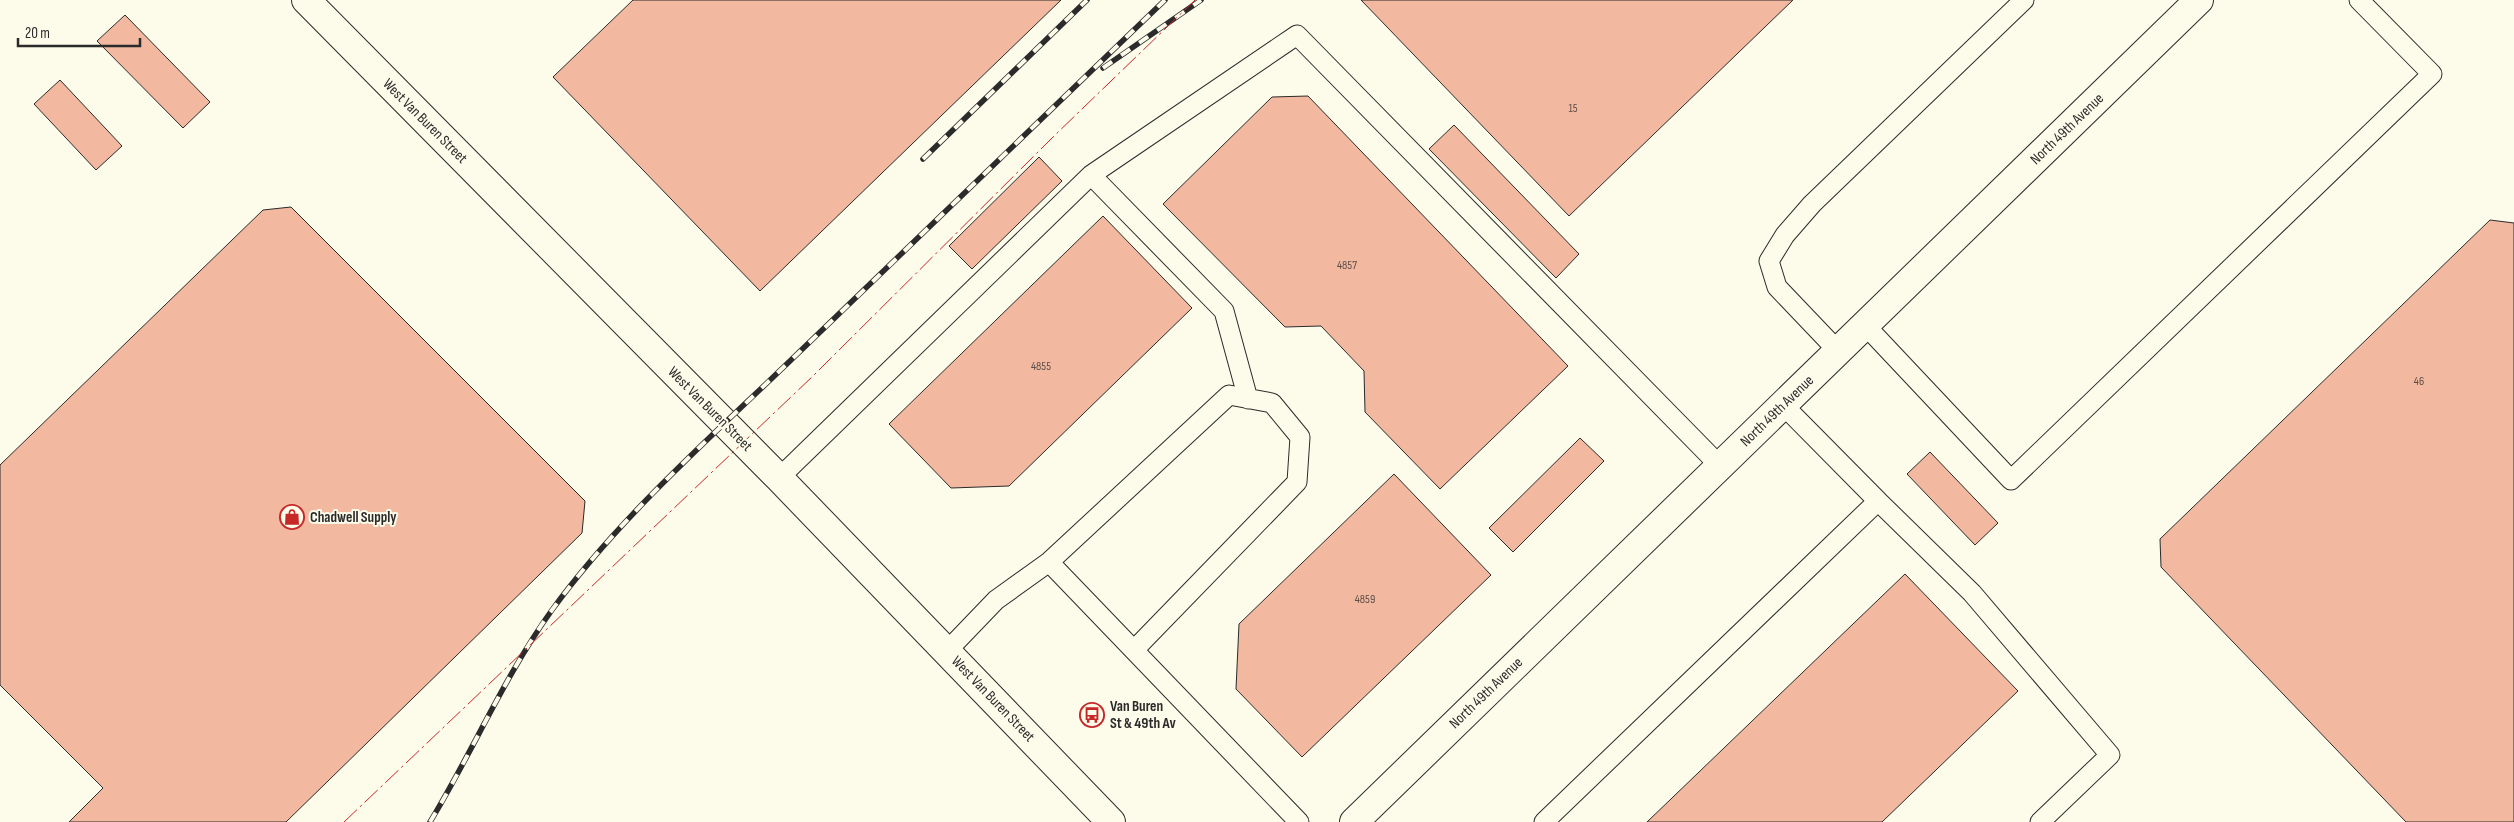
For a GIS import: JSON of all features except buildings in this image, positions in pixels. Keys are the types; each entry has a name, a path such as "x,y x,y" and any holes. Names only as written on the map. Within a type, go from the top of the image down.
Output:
{"street":[{"name":"West Van Buren Street","path":"306,0 779,478 1111,822"},
{"name":"North 49th Avenue","path":"1354,822 2199,0"}],"lane":[{"path":"1838,351 1777,287 1768,261 1785,235 1812,204 2024,0"},
{"path":"1865,325 2011,480 2432,74 2359,0"},
{"path":"779,478 1091,175 1297,35 1720,466"},
{"path":"1091,175 1224,311 1248,399"},
{"path":"947,651 996,600 1049,562 1229,395 1272,404 1300,437 1297,482 1134,650"},
{"path":"1783,405 1972,593 2110,755 2040,822"},
{"path":"1544,822 1878,501"},
{"path":"1049,562 1300,822"}],"railway":[{"path":"923,159 1087,0"},
{"path":"430,822 504,687 535,635 578,576 635,511 697,449 1165,0"},
{"path":"1103,68 1201,0"}],"power":[{"path":"344,822 813,376 1053,137 1195,0"}],"place":[{"name":"Chadwell Supply","path":"292,517"},
{"name":"Van Buren St & 49th Av","path":"1092,715"}]}
